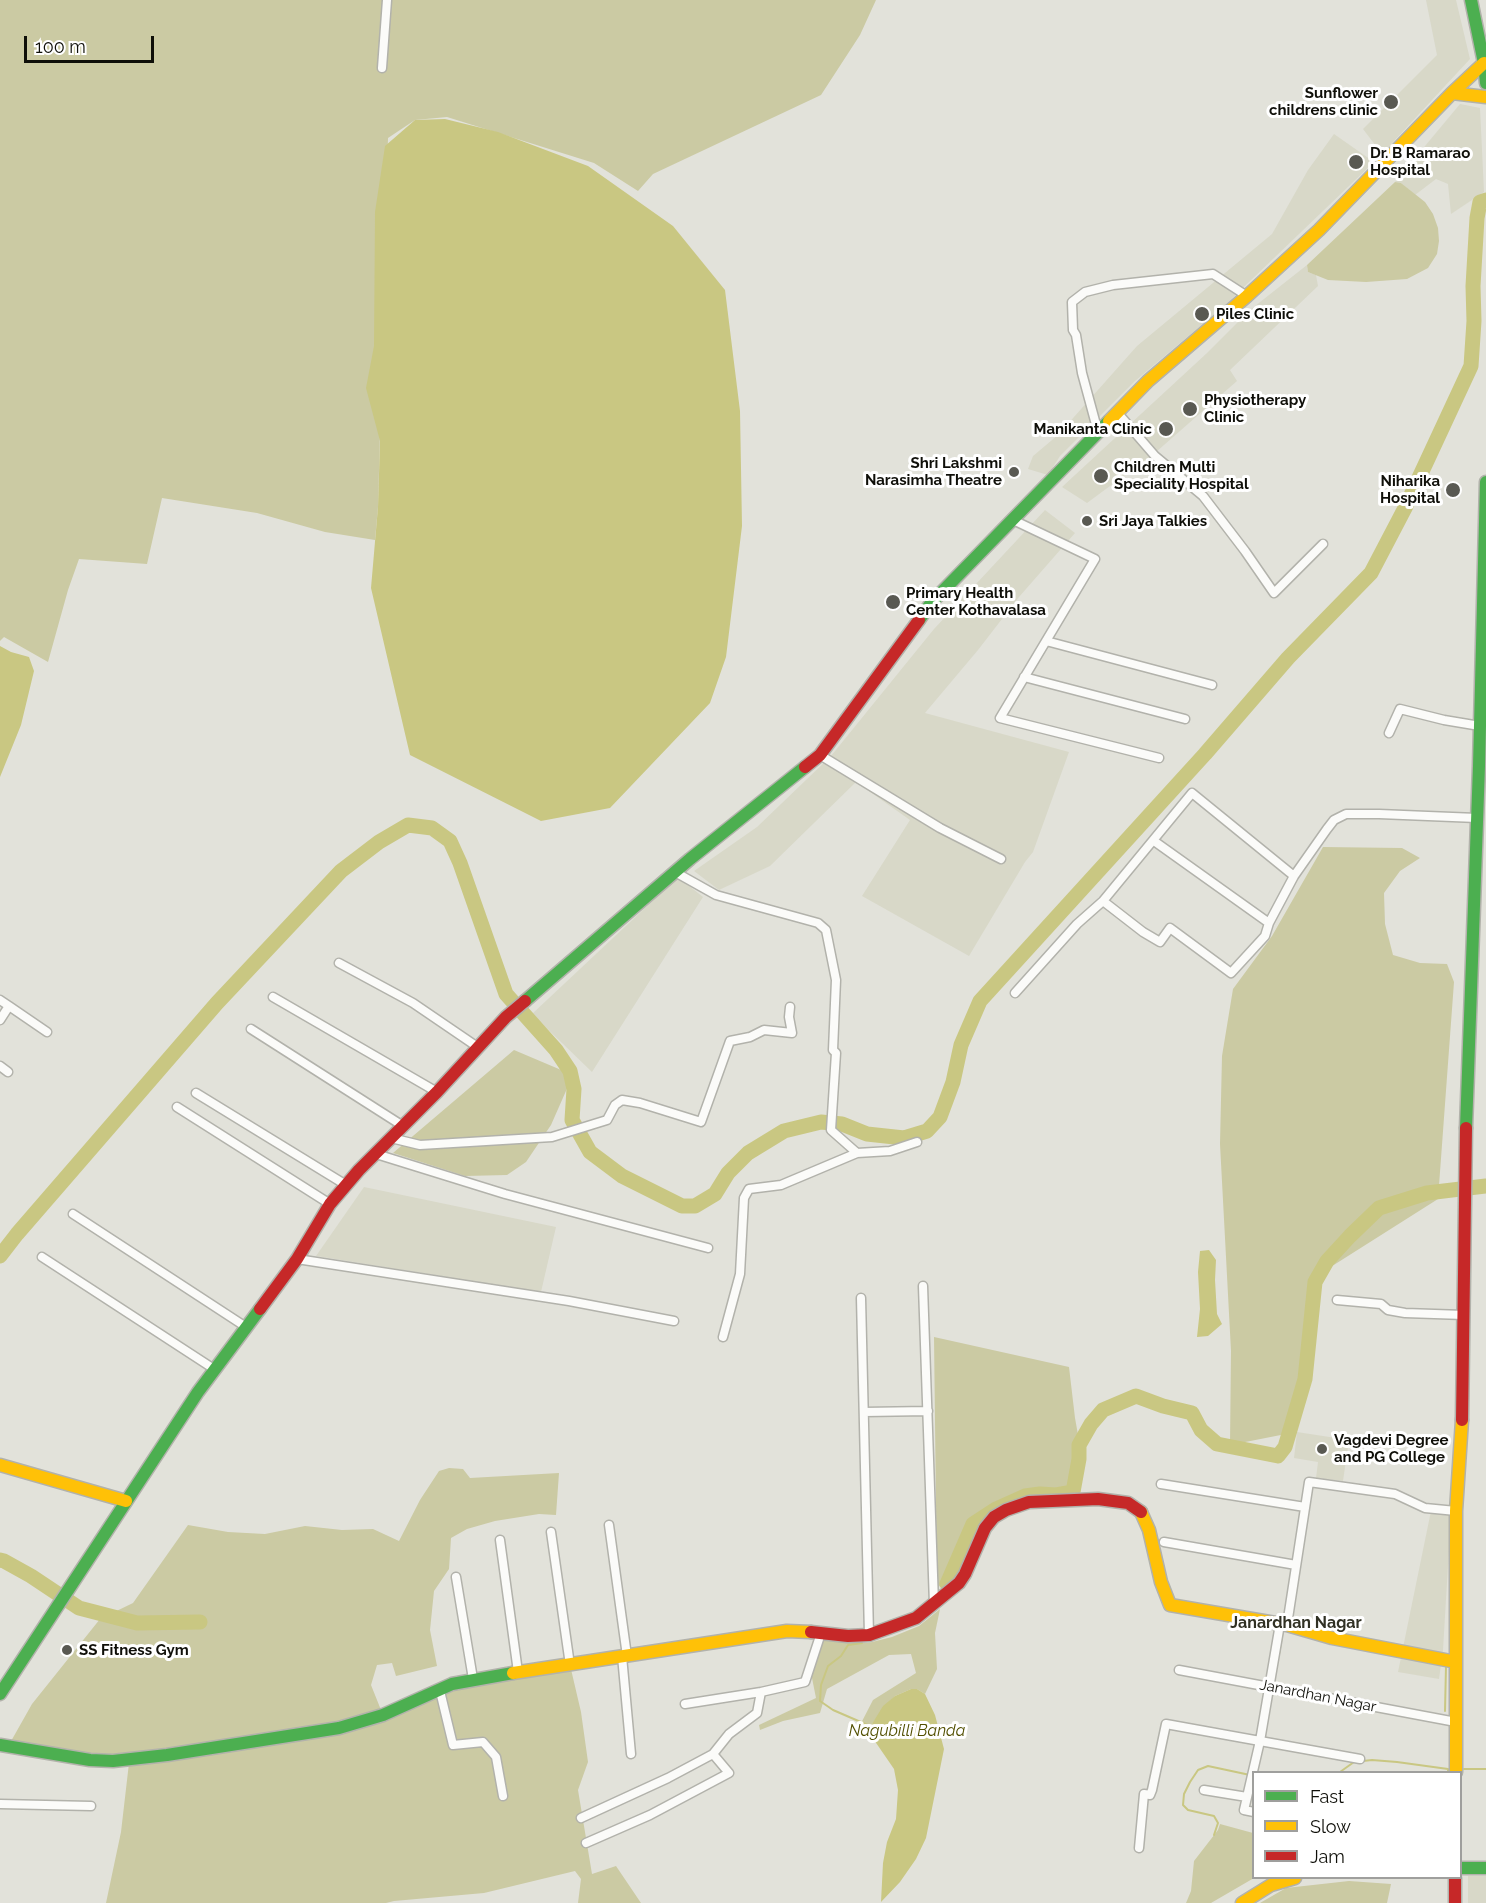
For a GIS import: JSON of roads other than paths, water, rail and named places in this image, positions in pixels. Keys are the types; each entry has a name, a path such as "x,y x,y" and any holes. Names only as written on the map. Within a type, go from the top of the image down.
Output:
{"main road":[{"path":"1470,0 1482,35 1486,83"},
{"path":"0,1694 49,1616 214,1369 297,1259 330,1204 358,1170 437,1092 506,1017 675,872 770,798 820,755 931,603 1148,381 1247,296 1353,197 1452,93 1484,63"},
{"path":"1452,93 1486,98"},
{"path":"1456,1771 1456,1512 1462,1418 1464,1176 1486,482"},
{"path":"0,1465 126,1501"},
{"path":"0,1745 90,1760 113,1761 167,1755 339,1728 383,1715 452,1684 472,1679 787,1631 848,1636 869,1634 916,1618 934,1604 959,1583 985,1528 994,1517 1029,1502 1098,1499 1128,1503 1140,1511 1149,1530 1161,1582 1170,1605 1283,1624 1332,1638 1456,1662"},
{"path":"1462,1868 1486,1868"},
{"path":"1242,1903 1271,1885 1292,1879"},
{"path":"1455,1879 1455,1903"}],"street":[{"path":"382,68 387,0"},
{"path":"1098,432 1073,330 1072,302 1085,292 1113,285 1213,274 1247,296"},
{"path":"1118,412 1155,456 1203,496 1274,593 1323,544"},
{"path":"1013,520 1095,559 1000,718 1159,758"},
{"path":"1046,641 1212,685"},
{"path":"1024,677 1185,719"},
{"path":"1389,733 1400,709 1480,726"},
{"path":"820,755 940,828 1001,859"},
{"path":"1015,993 1077,924 1103,901 1192,793 1294,876"},
{"path":"1103,901 1143,932 1160,942 1170,928 1231,973 1265,936 1269,923 1294,876 1334,820 1346,814 1477,818"},
{"path":"1154,841 1269,923"},
{"path":"675,872 716,895 818,923 826,930 836,980 833,1050 836,1053 831,1130 857,1154"},
{"path":"339,963 413,1003 479,1048"},
{"path":"273,997 437,1092"},
{"path":"0,999 47,1032"},
{"path":"0,1020 9,1006"},
{"path":"390,1138 420,1145 552,1137 607,1120 615,1105 622,1100 640,1103 701,1122 730,1041 750,1037 764,1030 792,1033 790,1007"},
{"path":"251,1029 403,1126"},
{"path":"0,1066 9,1072"},
{"path":"196,1093 346,1185"},
{"path":"177,1107 330,1204"},
{"path":"723,1337 740,1275 744,1198 749,1189 781,1185 857,1154 890,1151 917,1143"},
{"path":"376,1154 505,1194 708,1248"},
{"path":"73,1214 246,1327"},
{"path":"42,1257 214,1369"},
{"path":"297,1259 580,1303 674,1321"},
{"path":"923,1286 934,1604"},
{"path":"861,1298 869,1634"},
{"path":"1337,1300 1381,1304 1388,1310 1405,1313 1464,1316"},
{"path":"864,1412 928,1411"},
{"path":"1254,1771 1296,1565 1309,1482 1395,1494 1425,1508 1456,1512"},
{"path":"1161,1484 1305,1507"},
{"path":"609,1525 624,1656 631,1754"},
{"path":"550,1532 570,1665"},
{"path":"500,1540 518,1672"},
{"path":"1164,1542 1296,1565"},
{"path":"456,1577 472,1679"},
{"path":"685,1704 761,1692 805,1682 821,1633"},
{"name":"Janardhan Nagar","path":"1179,1670 1456,1722"},
{"path":"440,1691 453,1745 483,1742 496,1757 503,1796"},
{"path":"581,1818 658,1783 713,1754 729,1734 757,1713 761,1692"},
{"path":"1139,1848 1144,1794 1150,1795 1152,1790 1166,1724 1359,1759"},
{"path":"586,1843 650,1815 729,1773 713,1754"},
{"path":"1252,1777 1244,1810 1252,1812"},
{"path":"1204,1790 1247,1797"},
{"path":"0,1804 92,1806"}],"water":[{"path":"445,119 498,132 588,166 673,226 725,290 740,411 742,526 726,657 710,703 610,808 541,821 410,755 371,588 378,507 380,441 366,388 374,346 375,212 385,146 415,120"},
{"path":"0,646 29,657 34,671 21,725 0,777"},
{"path":"1209,1250 1216,1260 1217,1314 1222,1324 1208,1336 1197,1337 1200,1309 1198,1272 1200,1251"},
{"name":"Nagubilli Banda","path":"911,1689 917,1689 925,1694 935,1715 944,1749 926,1838 916,1859 900,1882 881,1902 883,1863 887,1842 896,1819 898,1790 894,1769 872,1737 872,1724 883,1706 895,1696"}],"waterway":[{"path":"0,1256 217,1003 341,871 379,842 408,825 432,828 450,841 460,863 506,994 556,1050 570,1071 574,1089 572,1120 590,1152 622,1176 682,1206 695,1206 715,1194 728,1173 748,1153 784,1131 821,1122 842,1124 867,1134 904,1138 927,1131 940,1117 953,1082 961,1045 980,1001 1205,754 1288,658 1371,573 1405,508 1471,366 1477,218 1480,202 1486,200"},
{"path":"947,1584 973,1524 996,1509 1025,1496 1073,1492 1079,1445 1091,1424 1103,1410 1136,1396 1192,1413 1201,1430 1217,1444 1278,1456 1285,1447 1305,1379 1315,1282 1327,1261 1379,1208 1427,1193 1486,1186"},
{"path":"0,1560 31,1576 79,1608 137,1623 200,1622"},
{"path":"1279,1654 1283,1630"},
{"path":"862,1643 848,1645 841,1656 828,1666 821,1685 820,1701 833,1710 870,1726"},
{"path":"1445,1711 1446,1666"},
{"path":"1363,1761 1397,1762 1448,1769 1448,1771"},
{"path":"1341,1771 1354,1762"},
{"path":"1214,1835 1218,1823 1214,1816 1188,1810 1183,1805 1184,1794 1190,1782 1198,1770 1208,1766 1250,1775"},
{"path":"1464,1769 1486,1769"}],"place":[{"name":"Sunflower childrens clinic","path":"1391,102"},
{"name":"Dr. B Ramarao Hospital","path":"1356,162"},
{"name":"Piles Clinic","path":"1202,314"},
{"name":"Physiotherapy Clinic","path":"1190,409"},
{"name":"Manikanta Clinic","path":"1166,429"},
{"name":"Shri Lakshmi Narasimha Theatre","path":"1014,472"},
{"name":"Children Multi Speciality Hospital","path":"1101,476"},
{"name":"Niharika Hospital","path":"1453,490"},
{"name":"Sri Jaya Talkies","path":"1087,521"},
{"name":"Primary Health Center Kothavalasa","path":"893,602"},
{"name":"Vagdevi Degree and PG College","path":"1322,1449"},
{"name":"SS Fitness Gym","path":"67,1650"}],"district":[{"name":"Janardhan Nagar","path":"1296,1623"}]}
